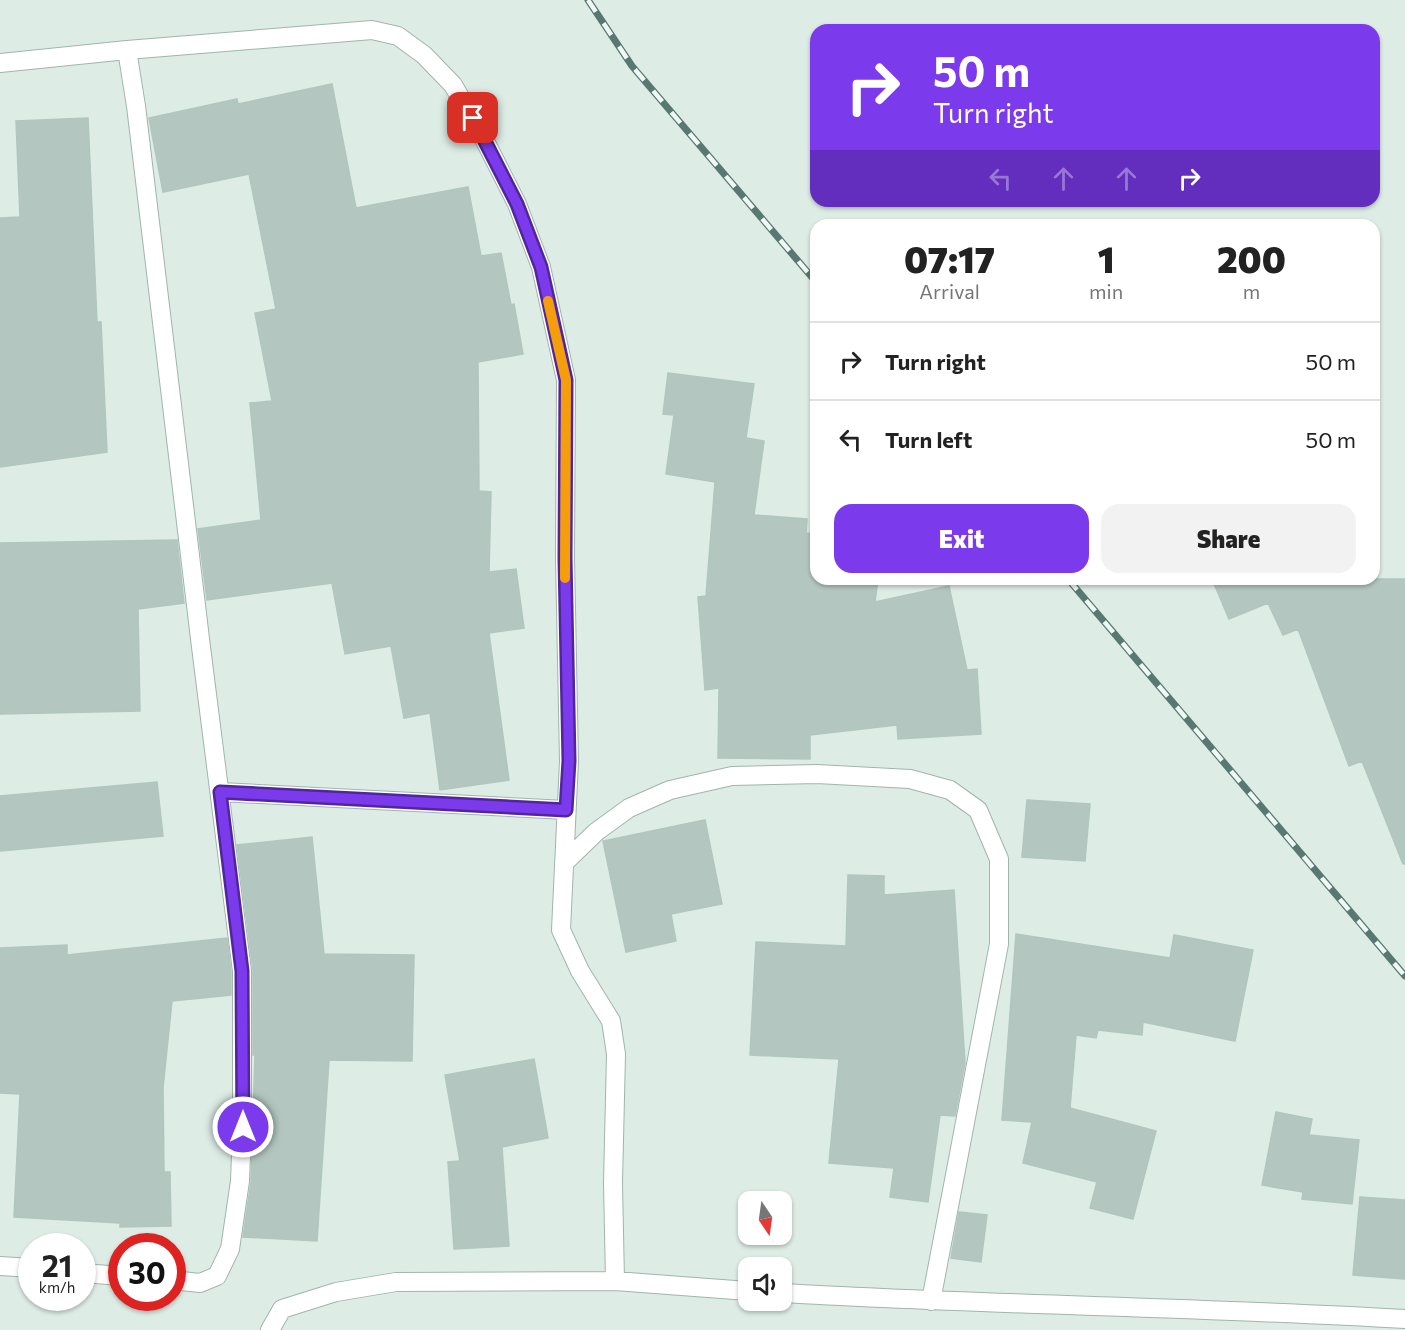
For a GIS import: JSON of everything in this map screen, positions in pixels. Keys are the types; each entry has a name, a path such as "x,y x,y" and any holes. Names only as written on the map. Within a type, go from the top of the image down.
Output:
{"street":[{"path":"0,63 372,30 398,36 424,55 453,85 482,135 517,204 541,267 566,380 565,558 569,761 561,930 580,971 611,1021 616,1054 613,1183 615,1281"},
{"path":"127,50 136,106 151,245 242,971 243,1127 240,1180 230,1249 217,1276 200,1282 186,1281"},
{"path":"564,863 596,832 629,808 670,790 732,776 818,774 910,779 951,790 978,810 999,859 999,945 931,1300"},
{"path":"220,792 566,815 596,832"},
{"path":"0,1266 18,1267"},
{"path":"270,1330 282,1309 336,1292 396,1282 615,1281 738,1290"},
{"path":"792,1293 1405,1319"}],"building":[{"path":"332,84 356,208 468,187 481,256 501,253 511,305 514,304 523,354 478,362 479,491 491,492 489,572 516,569 524,628 489,633 509,780 440,790 430,713 404,718 391,646 345,654 332,583 207,600 198,529 261,520 250,403 272,401 255,313 276,309 249,174 163,192 149,118 237,99 238,104"},
{"path":"88,118 97,322 101,322 107,452 0,467 0,218 20,217 16,121"},
{"path":"668,373 754,384 746,438 764,441 754,515 807,519 806,533 810,533 810,585 877,585 875,602 949,586 967,670 977,669 981,734 898,739 897,725 810,735 810,759 718,758 719,688 705,690 698,597 706,596 715,482 666,474 674,415 663,414"},
{"path":"177,540 184,603 138,609 140,711 0,714 0,543"},
{"path":"1380,579 1405,579 1405,864 1403,864 1362,761 1349,766 1298,629 1283,635 1268,603 1229,619 1215,585 1380,585"},
{"path":"157,782 163,836 0,851 0,796"},
{"path":"1027,800 1090,804 1085,861 1022,857"},
{"path":"705,820 722,904 671,914 676,941 626,952 603,841"},
{"path":"312,837 324,954 414,955 412,1061 329,1060 317,1241 243,1237 251,1182 255,1055 253,1055 253,970 237,845"},
{"path":"848,875 884,876 884,895 954,890 965,1063 955,1116 940,1115 928,1202 890,1197 894,1168 829,1163 839,1059 750,1055 756,942 846,946"},
{"path":"1016,934 1170,958 1174,935 1253,950 1235,1041 1143,1022 1142,1035 1098,1030 1096,1038 1076,1035 1070,1108 1156,1131 1133,1219 1090,1208 1097,1182 1023,1163 1032,1122 1002,1120"},
{"path":"227,938 231,995 172,1001 163,1088 164,1172 170,1172 171,1226 120,1227 120,1223 14,1217 20,1094 0,1093 0,948 67,945 67,955"},
{"path":"534,1059 548,1138 502,1147 509,1246 454,1249 448,1162 460,1161 445,1075"},
{"path":"1276,1112 1312,1119 1309,1135 1359,1140 1352,1204 1302,1199 1303,1192 1262,1185"},
{"path":"1360,1197 1405,1200 1405,1279 1353,1275"},
{"path":"959,1212 987,1215 981,1262 951,1258"}],"railway":[{"path":"588,0 632,66 810,275"},
{"path":"1073,585 1405,976"}],"slow traffic":[{"path":"548,301 566,380 565,578"}],"route":[{"path":"243,1127 242,971 220,792 566,810 569,761 565,558 566,380 541,267 517,204 473,118"}]}
